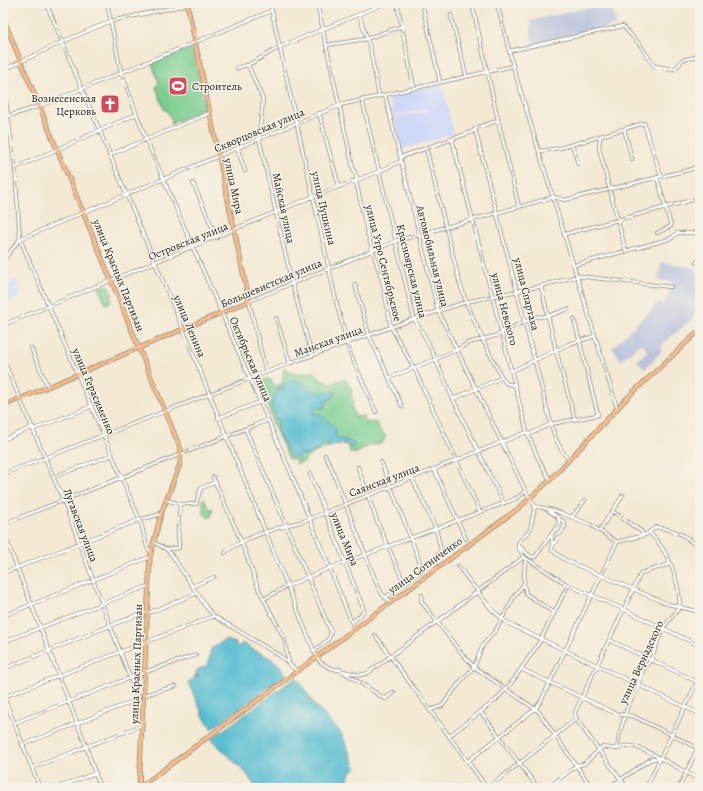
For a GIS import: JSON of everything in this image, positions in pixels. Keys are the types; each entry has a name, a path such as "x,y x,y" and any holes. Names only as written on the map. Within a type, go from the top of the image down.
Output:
{"main road":[{"name":"улица Мира","path":"187,4 249,301"},
{"name":"улица Красных Партизан","path":"3,18 84,213 110,281 166,412 181,454 180,464 161,514 150,551 139,788"},
{"name":"Большевистская улица","path":"3,406 249,301"},
{"name":"улица Сотниченко","path":"139,788 530,499 550,480 617,408 700,330"}],"street":[{"name":"улица Ленина","path":"46,3 98,130 183,329 316,657"},
{"name":"Октябрьская улица","path":"107,3 121,72 146,139 223,313 354,628"},
{"path":"3,70 111,21 195,3"},
{"name":"улица Пушкина","path":"270,3 337,305 348,343 376,412"},
{"name":"улица Утро Сентябрьское","path":"317,3 353,168 356,175 367,232 376,266 383,284 391,327 414,368 480,512"},
{"path":"237,68 248,65 280,47 386,3"},
{"path":"397,3 414,88"},
{"path":"422,3 440,82"},
{"path":"472,3 519,207"},
{"path":"498,3 509,51 575,265 617,408"},
{"path":"9,116 40,106 271,11"},
{"path":"359,14 379,96"},
{"path":"451,15 466,76"},
{"path":"326,45 366,39 402,26"},
{"path":"509,51 623,26 641,46 654,66 674,69 682,60 700,56"},
{"name":"Майская улица","path":"248,65 263,100 259,138 292,283 312,356"},
{"name":"Скворцовская улица","path":"20,239 126,196 164,178 219,156 296,122 340,105 514,66"},
{"path":"3,80 15,168 20,239 3,261"},
{"name":"Автомобильная улица","path":"385,94 438,311 526,492 536,506"},
{"name":"Красноярская улица","path":"362,99 414,319 427,340 453,399 503,502"},
{"path":"109,155 210,113"},
{"path":"319,113 339,187"},
{"path":"15,168 137,114"},
{"name":"Островская улица","path":"3,325 194,246 217,238 312,197 356,181 426,148 498,120"},
{"path":"540,151 600,137 644,123 661,176"},
{"name":"улица Спартака","path":"475,129 518,291 551,424 559,446 569,460"},
{"path":"624,129 632,159"},
{"path":"600,137 599,148 626,252"},
{"name":"улица Невского","path":"452,139 528,433 538,458 550,480"},
{"path":"572,144 578,164"},
{"path":"237,147 245,171"},
{"path":"426,148 447,227 460,284 466,302 482,340 501,378 507,384 515,385"},
{"name":"Большевистская улица","path":"249,301 396,241 554,198 565,200 692,169 700,163"},
{"path":"657,177 672,226 657,233"},
{"path":"193,183 217,238"},
{"path":"565,234 700,198"},
{"path":"575,265 672,238 677,233 695,233 699,236 700,241"},
{"name":"улица Герасименко","path":"20,239 50,305 122,477 150,551"},
{"path":"696,263 700,258"},
{"name":"Манская улица","path":"3,474 290,363 466,302 541,286 578,276 671,287"},
{"path":"355,284 369,335 402,406"},
{"path":"541,286 556,350 575,420"},
{"name":"улица Мира","path":"249,301 266,373"},
{"path":"389,378 456,350 468,343 499,335 502,332 535,317 548,316 568,309"},
{"path":"276,318 290,363"},
{"path":"574,319 579,341"},
{"path":"512,371 556,350 595,336"},
{"name":"Саянская улица","path":"225,553 242,543 286,524 309,518 501,442 551,424 598,415 589,372 579,341"},
{"path":"31,348 48,387"},
{"name":"Лугавская улица","path":"3,358 63,500 138,699"},
{"path":"453,399 501,378"},
{"path":"218,418 260,402"},
{"path":"3,440 92,406"},
{"path":"3,524 246,430 268,420"},
{"path":"246,430 331,632 328,640 314,651"},
{"path":"53,477 112,455"},
{"path":"324,455 331,467 377,584 385,598 390,602"},
{"path":"381,462 411,538 421,567 420,572"},
{"path":"358,467 404,583"},
{"path":"434,469 458,519 466,540"},
{"name":"улица Мира","path":"310,474 364,610 360,616 352,622"},
{"path":"213,477 242,543 248,563 284,638 286,644 285,652 288,662"},
{"path":"385,598 420,572 440,554 441,544 436,529 412,478"},
{"path":"166,500 180,504 196,504 201,488 216,482"},
{"path":"264,599 287,586 330,568 366,556 503,502 515,499 526,492"},
{"path":"599,531 623,495"},
{"path":"572,517 585,500"},
{"path":"166,549 179,548 178,529 180,504"},
{"path":"518,545 530,530 536,506 556,511 589,524 617,542 642,535 656,527 677,532 695,544 700,555"},
{"path":"548,510 564,522 565,526 552,547"},
{"path":"612,511 642,532 642,535"},
{"path":"3,573 155,514 161,514"},
{"path":"518,545 531,557 535,557 559,524 558,517"},
{"path":"3,531 60,676 96,773 100,788"},
{"path":"649,532 657,540 670,564 678,586 680,606"},
{"path":"552,534 552,550 565,560 600,577 633,588 668,604 700,612"},
{"path":"152,542 166,549 178,563 192,586 214,616 288,662 297,671"},
{"path":"468,761 535,709 550,682 617,542"},
{"path":"518,545 524,558 524,584 526,594 553,612"},
{"path":"3,616 150,557"},
{"path":"524,558 568,584 700,646"},
{"path":"316,657 326,665 364,675 524,558"},
{"path":"627,788 576,719 575,712 641,573 670,564"},
{"path":"458,566 492,610 502,619 541,640 565,649 700,714"},
{"path":"192,586 214,577"},
{"path":"430,710 442,706 460,681 474,667 483,645 496,630 515,595 524,584"},
{"path":"449,736 496,700 506,689 541,640 553,612 568,584"},
{"path":"3,642 148,586"},
{"path":"3,669 197,593"},
{"path":"422,595 422,600 474,667 535,709 577,765 592,788"},
{"name":"улица Вернадского","path":"617,749 620,732 628,705 636,692 643,670 652,660 663,628 680,606"},
{"path":"40,788 3,697 121,653 145,642 186,628 199,620 214,616"},
{"path":"375,634 390,657 488,788 576,719"},
{"path":"609,640 699,682"},
{"path":"14,724 145,672 196,655"},
{"path":"338,669 385,700 394,692"},
{"path":"521,669 616,714 633,716 699,748"},
{"path":"646,788 685,706 699,682 700,676"},
{"path":"22,745 144,696 176,686"},
{"path":"480,711 538,788"},
{"path":"32,768 142,725"},
{"path":"679,788 700,744"},
{"path":"548,788 577,765 584,764 602,747 617,749 627,745 650,753 686,774 700,780"},
{"path":"608,788 651,758 661,759"},
{"path":"56,788 96,773"}],"shaded area":[{"path":"612,3 616,25 532,43 530,21"},
{"path":"442,84 454,134 401,150 394,117 428,111 428,109 392,116 388,96"},
{"path":"662,262 700,269 700,312 667,340 660,348 662,351 645,369 637,361 647,351 642,343 621,360 612,348 659,302 662,305 667,300 672,282 658,280"},
{"path":"16,280 22,296 3,307 3,283 5,286"}],"green space":[{"name":"Строитель","path":"192,48 205,108 171,124 172,120 167,111 164,109 156,87 159,83 152,63"},
{"path":"3,89 8,117 8,140 3,141"},
{"path":"3,141 6,154 4,172 3,172"},
{"path":"108,285 113,295 110,297 112,301 106,304 99,288"},
{"path":"284,368 294,374 314,372 322,380 332,384 344,378 352,389 351,399 355,401 352,406 355,417 363,416 367,423 375,422 378,425 378,428 386,436 382,443 368,446 355,454 350,452 347,445 343,444 316,452 310,455 304,462 296,464 294,459 289,459 273,425 270,412 258,385 260,382 267,379 271,380 275,386 282,383"},
{"path":"204,498 209,509 213,508 211,517 207,517 204,514 202,501"}],"water":[{"path":"292,380 305,383 311,390 319,393 324,390 329,393 336,392 332,399 327,400 324,409 315,407 313,413 321,414 336,429 336,437 352,442 354,446 352,448 344,443 330,446 323,441 322,448 308,455 299,454 301,457 299,458 300,461 297,457 290,457 290,454 284,446 285,443 282,442 276,427 279,427 277,422 280,420 274,419 275,414 271,406 275,393 284,389 284,387 278,390 275,389"},
{"path":"225,640 236,643 237,648 243,643 267,656 283,669 286,675 211,729 188,683 199,675 194,678 197,670 208,665 211,649"},
{"path":"295,678 298,679 314,704 341,733 356,768 349,776 348,788 260,788 257,785 254,785 247,774 211,739"}],"place":[{"name":"Строитель","path":"178,86"},
{"name":"Вознесенская Церковь","path":"110,104"}]}
